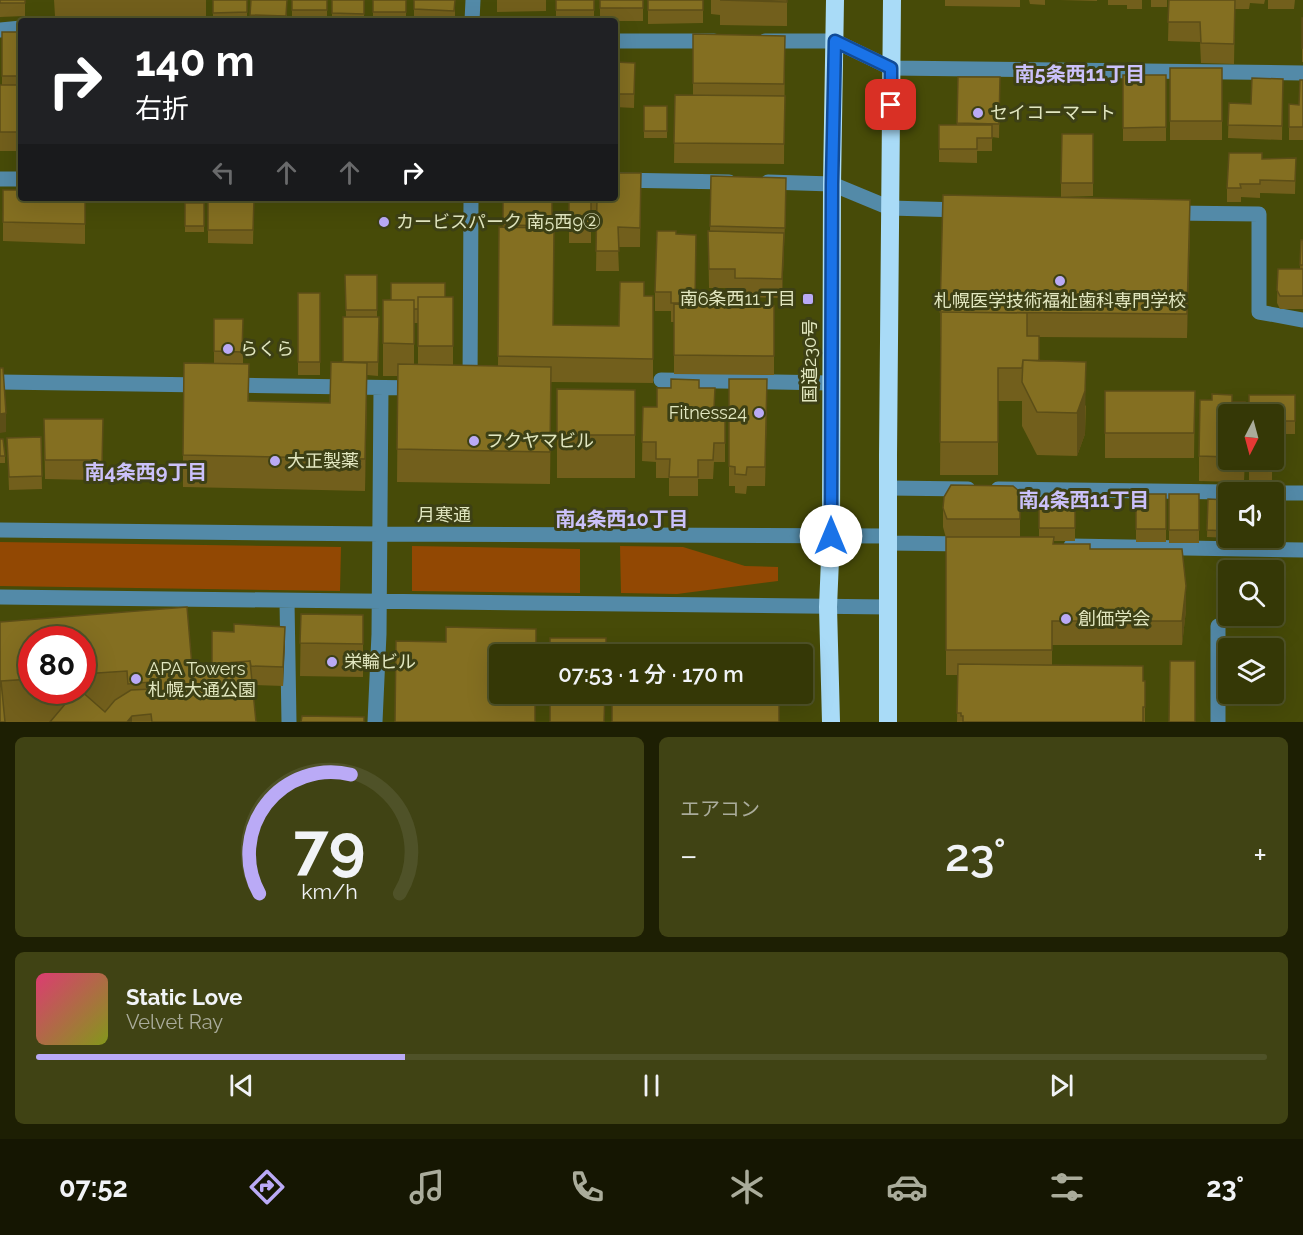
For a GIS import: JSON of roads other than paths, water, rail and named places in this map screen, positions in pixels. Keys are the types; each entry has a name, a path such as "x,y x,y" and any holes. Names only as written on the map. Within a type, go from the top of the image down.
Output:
{"highway":[{"name":"国道230号","path":"831,722 828,607 831,536 832,184 836,0"},
{"path":"888,722 892,0"}],"street":[{"path":"472,18 473,0"},
{"path":"0,30 18,28"},
{"path":"618,40 728,41"},
{"path":"751,41 835,41 891,68 1303,73"},
{"path":"0,179 18,179"},
{"path":"618,180 832,184 890,208 976,210"},
{"path":"459,389 470,389 471,201"},
{"path":"1153,213 1259,214 1259,312 1303,320"},
{"path":"661,380 831,383"},
{"path":"0,382 437,388"},
{"path":"375,722 379,602 381,388"},
{"path":"888,488 1218,492"},
{"path":"1284,493 1303,493"},
{"name":"月寒通","path":"0,530 831,536 984,545"},
{"path":"1055,546 1303,550"},
{"path":"0,597 888,607"},
{"path":"287,601 289,722"},
{"path":"1218,626 1218,722"}],"place":[{"name":"セイコーマート","path":"978,113"},
{"name":"カービスパーク 南5西9②","path":"384,222"},
{"name":"札幌医学技術福祉歯科専門学校","path":"1060,281"},
{"name":"南6条西11丁目","path":"808,299"},
{"name":"らくら","path":"228,349"},
{"name":"Fitness24","path":"759,413"},
{"name":"フクヤマビル","path":"474,441"},
{"name":"大正製薬","path":"275,461"},
{"name":"創価学会","path":"1066,619"},
{"name":"栄輪ビル","path":"332,662"},
{"name":"APA Towers 札幌大通公園","path":"136,679"}],"district":[{"name":"南5条西11丁目","path":"1080,74"},
{"name":"南4条西9丁目","path":"146,472"},
{"name":"南4条西11丁目","path":"1084,500"},
{"name":"南4条西10丁目","path":"622,519"}]}
